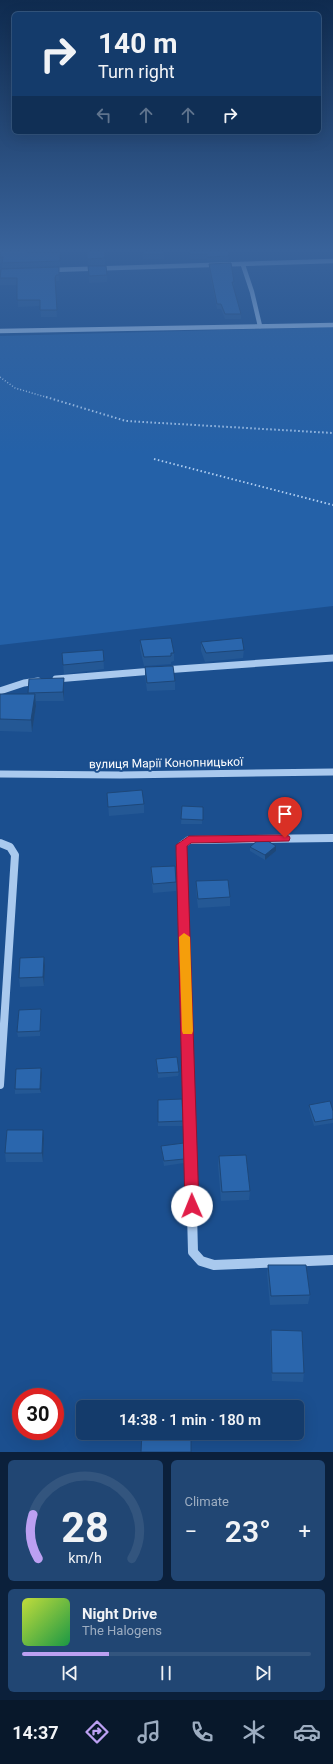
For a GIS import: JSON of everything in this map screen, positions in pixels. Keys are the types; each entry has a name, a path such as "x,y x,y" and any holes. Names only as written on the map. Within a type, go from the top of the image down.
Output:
{"street":[{"path":"258,319 260,326"},
{"path":"0,331 333,325"},
{"path":"0,692 24,682 333,658"},
{"name":"вулиця Марії Конопницької","path":"0,774 120,775 333,772"},
{"path":"333,838 189,840 182,845 180,852 187,994 193,1252 201,1261 214,1265 333,1260"},
{"path":"0,843 10,847 15,855 0,1085"}],"path":[{"path":"0,377 15,388 126,421 333,433"},
{"path":"154,459 333,505"}],"shaded area":[{"path":"333,327 333,606 0,645 0,336"}],"building":[{"path":"171,638 174,653 171,653 171,656 144,657 140,640"},
{"path":"242,638 244,650 206,653 201,642"},
{"path":"103,650 104,661 63,665 62,653"},
{"path":"173,666 175,681 147,683 145,667"},
{"path":"64,678 63,692 28,693 29,679"},
{"path":"0,694 35,694 31,720 0,719"},
{"path":"142,790 144,804 108,807 107,793"},
{"path":"182,806 203,807 203,820 181,819"},
{"path":"258,840 266,840 276,846 265,855 250,847"},
{"path":"175,866 176,882 153,884 151,867"},
{"path":"228,880 230,897 198,899 196,881"},
{"path":"44,957 43,977 19,978 20,958"},
{"path":"41,1009 40,1031 17,1032 19,1010"},
{"path":"177,1057 179,1072 158,1073 156,1059"},
{"path":"41,1068 40,1089 15,1089 16,1069"},
{"path":"182,1099 183,1121 158,1122 158,1100"},
{"path":"330,1101 333,1111 333,1119 315,1122 309,1105"},
{"path":"7,1130 43,1130 42,1153 5,1153"},
{"path":"184,1143 184,1159 164,1161 161,1146"},
{"path":"246,1155 250,1191 222,1192 219,1156"},
{"path":"268,1265 306,1265 310,1295 271,1296"},
{"path":"271,1330 302,1331 304,1373 272,1373"},
{"path":"142,1440 191,1440 191,1452 141,1452"}],"slow traffic":[{"path":"184,937 188,1031"}],"route":[{"path":"192,1206 187,994 180,852 182,845 189,840 285,838"}]}
